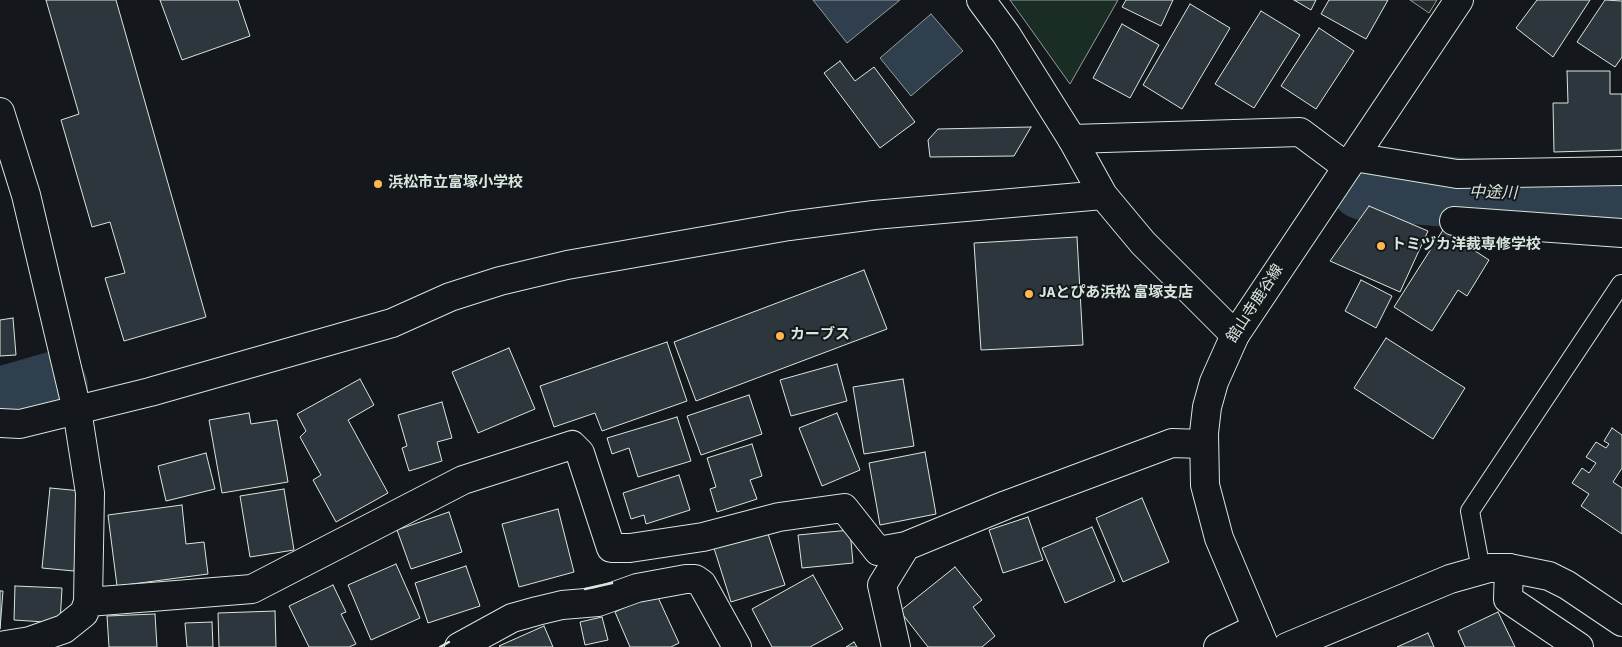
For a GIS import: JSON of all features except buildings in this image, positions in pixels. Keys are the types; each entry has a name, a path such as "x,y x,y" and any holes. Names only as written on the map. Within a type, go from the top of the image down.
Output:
{"street":[{"path":"981,0 1006,34 1072,139 1103,195 1143,242 1235,334"},
{"name":"舘山寺鹿谷線","path":"1261,638 1229,565 1210,510 1205,485 1203,444 1207,407 1214,382 1235,334 1459,0"},
{"path":"0,112 26,195 77,410 90,493 88,602 84,613 64,629 30,641 0,646"},
{"path":"1072,139 1300,132 1350,162 1457,174 1622,171"},
{"path":"0,423 20,424 150,392 392,323 450,297 500,281 567,265 701,240 874,215 1103,195"},
{"path":"1454,221 1622,233"},
{"path":"88,602 252,589 463,480 572,445 580,453 611,548 630,548 703,537 779,517 844,508 878,551 906,546 1006,505 1172,444 1203,444"},
{"path":"896,647 882,585 906,546"},
{"path":"1510,568 1508,599 1579,647"},
{"path":"1287,647 1450,579 1481,570 1510,568 1549,576 1567,585 1622,622"},
{"path":"459,647 487,630 529,613 562,605 598,602 637,588 695,579 702,584 737,647"},
{"path":"1218,647 1261,638"}],"lane":[{"path":"1481,570 1470,511 1622,284"}],"green space":[{"path":"1010,0 1118,0 1070,84"}],"shaded area":[{"path":"1410,0 1437,0 1429,13"}],"water":[{"path":"813,0 900,0 847,43"},
{"path":"931,14 963,51 911,96 880,58"}],"waterway":[{"name":"中途川","path":"1364,185 1462,193 1622,195"},
{"name":"中途川","path":"0,402 53,387"}],"wall":[{"path":"585,589 612,583"},
{"path":"440,647 449,642"}],"place":[{"name":"浜松市立富塚小学校","path":"378,184"},
{"name":"トミヅカ洋裁専修学校","path":"1381,246"},
{"name":"JAとぴあ浜松 富塚支店","path":"1029,294"},
{"name":"カーブス","path":"780,336"}]}
